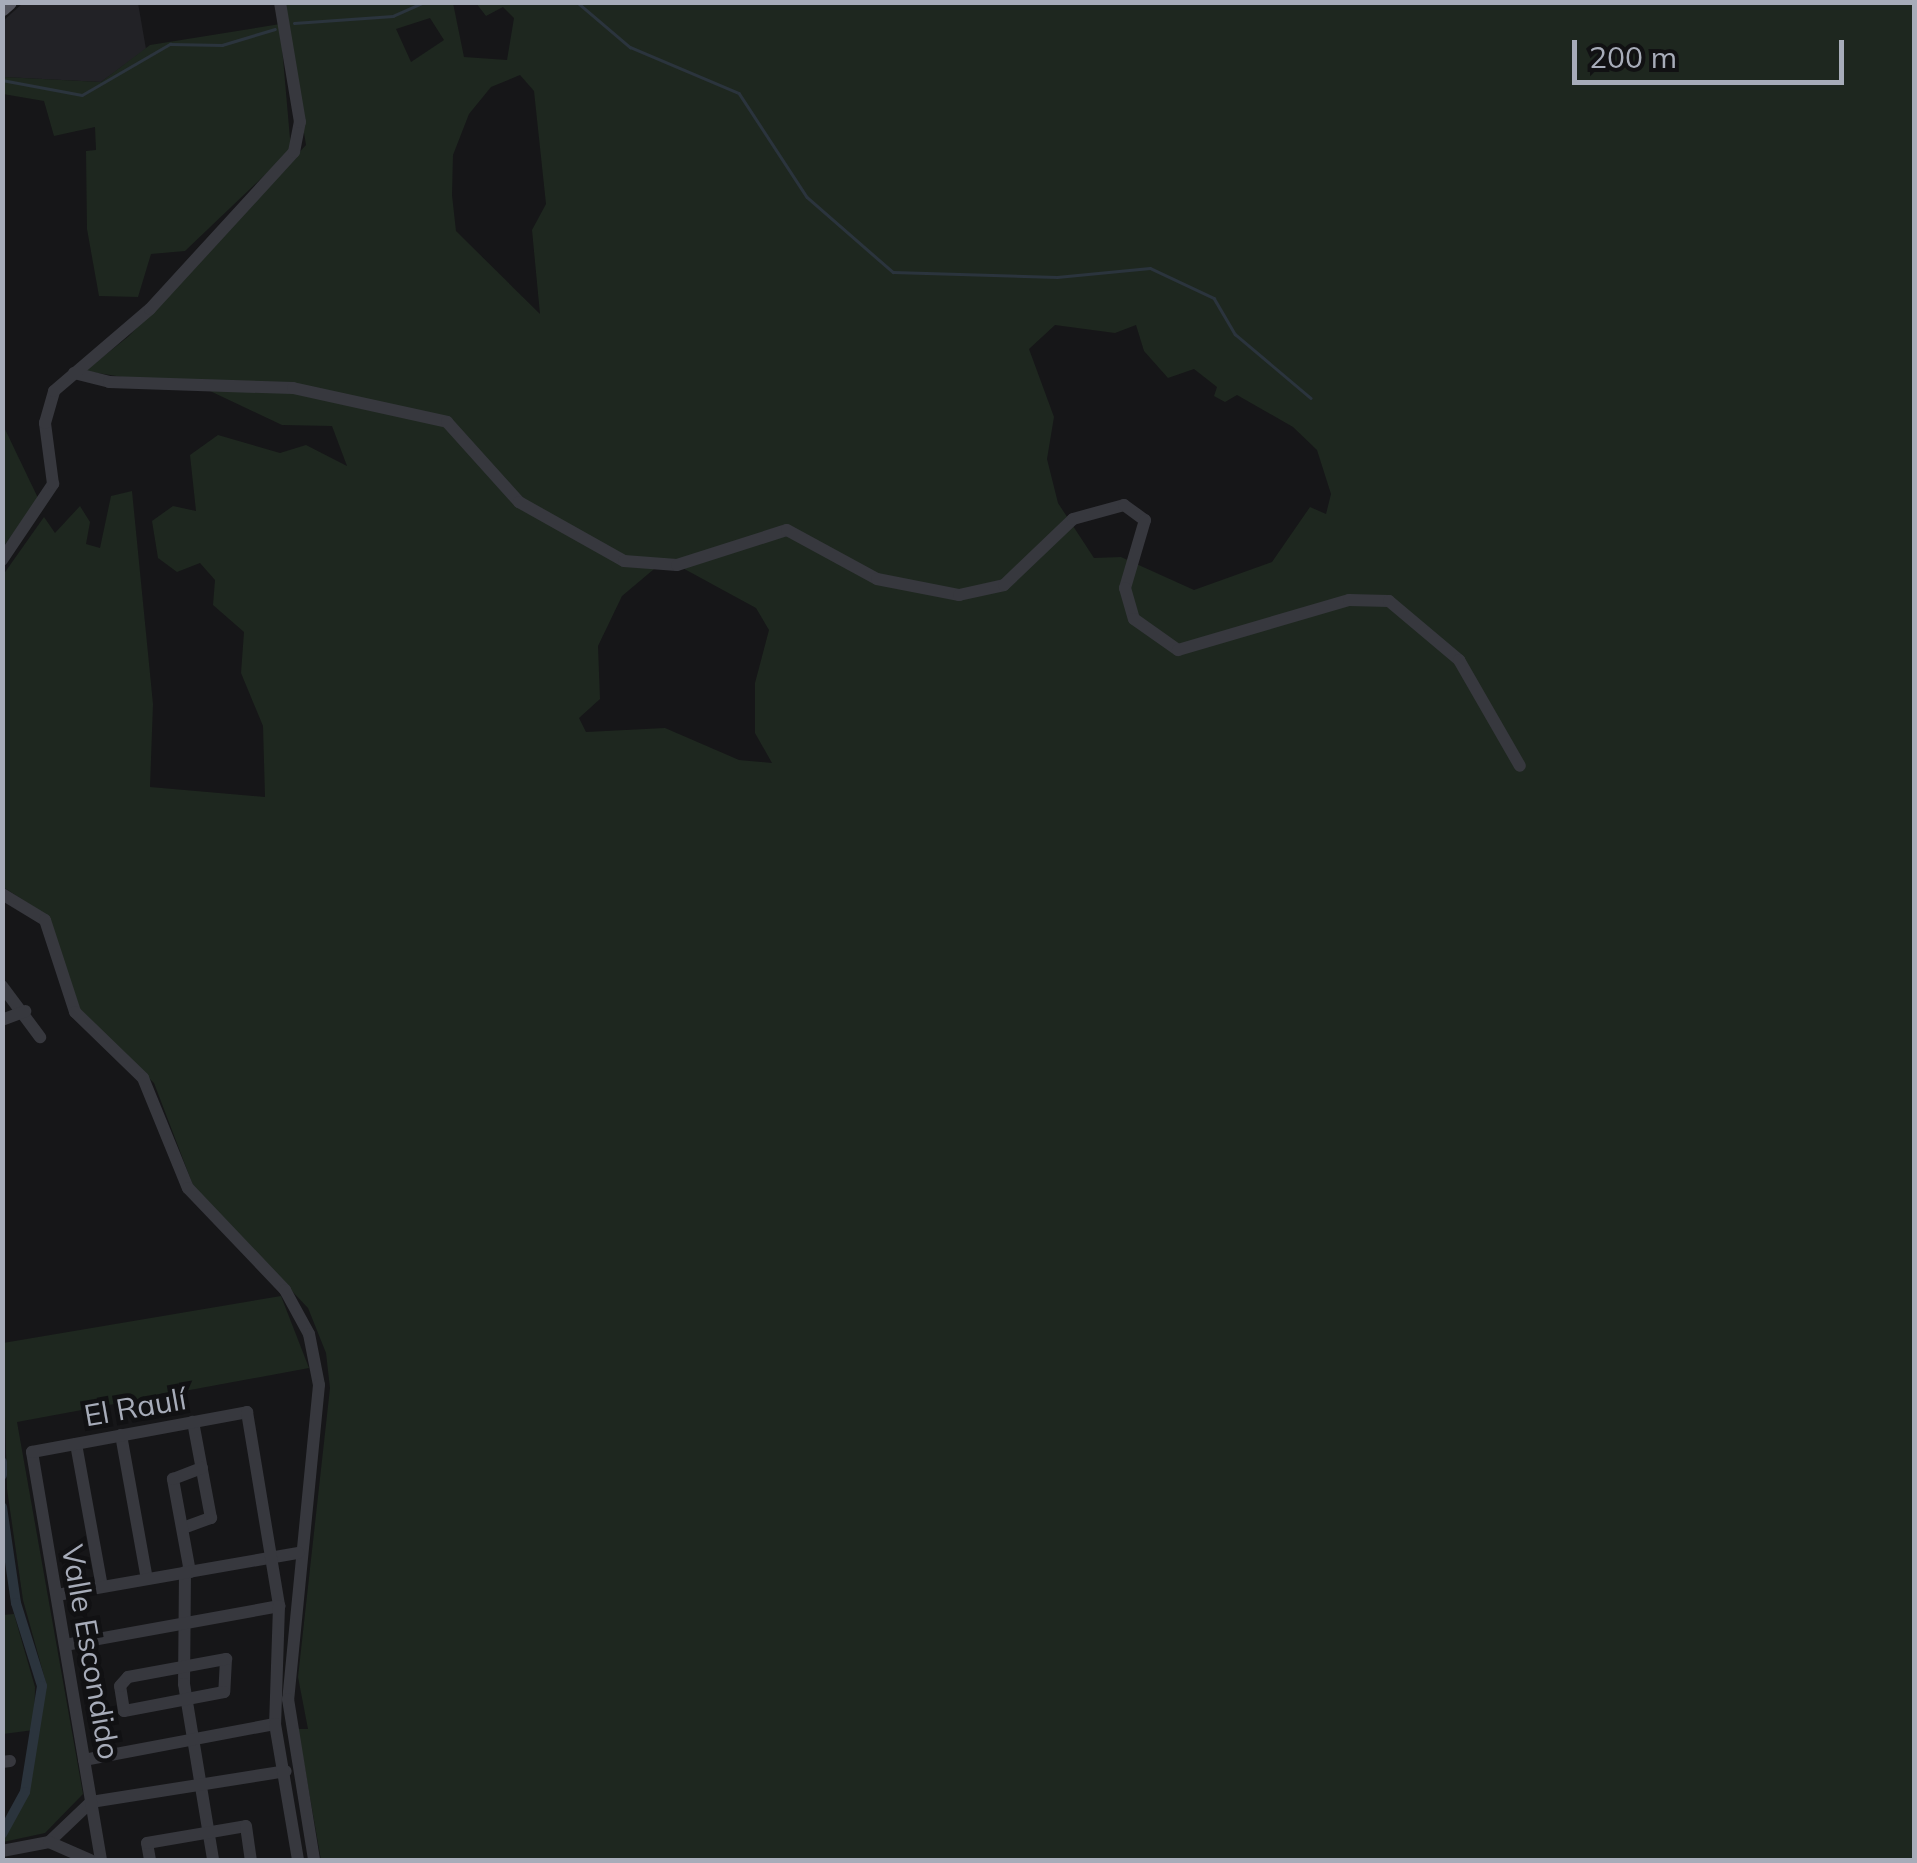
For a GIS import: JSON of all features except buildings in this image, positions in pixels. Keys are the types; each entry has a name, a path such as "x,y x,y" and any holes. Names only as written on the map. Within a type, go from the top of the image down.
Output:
{"main road":[{"path":"2,8 9,2"}],"street":[{"path":"2,560 53,484 46,410 74,373 150,308 294,152 300,128 280,2"},
{"path":"74,373 110,382 293,388 447,422 518,502 624,561 676,565 787,530 877,579 959,595 1004,585 1073,519 1124,506 1146,520 1125,588 1134,619 1178,650 1349,600 1388,601 1459,660 1520,766"},
{"path":"2,894 45,920 75,1012 150,1089 188,1188 286,1290 303,1319 319,1385 298,1552 288,1679 288,1771 298,1860"},
{"path":"2,986 25,1011 40,1037"},
{"path":"2,1020 25,1011"},
{"name":"El Raulí","path":"32,1452 247,1412 271,1558"},
{"path":"183,1528 211,1518 193,1422"},
{"path":"121,1436 147,1579"},
{"path":"76,1444 102,1587"},
{"name":"Valle Escondido","path":"32,1452 101,1860"},
{"path":"202,1468 174,1477 188,1572 184,1624 186,1700 213,1860"},
{"path":"57,1595 298,1552"},
{"path":"271,1558 279,1606 275,1724 314,1860"},
{"path":"53,1573 78,1591"},
{"path":"65,1644 279,1606"},
{"path":"226,1659 224,1692 124,1711 120,1686 128,1677 184,1668 226,1659"},
{"path":"84,1760 275,1724"},
{"path":"2,1851 49,1842 92,1802 288,1771"},
{"path":"150,1860 147,1843 246,1826 251,1860"},
{"path":"49,1842 90,1860"}],"shaded area":[{"path":"23,3 138,3 146,49 101,82 3,77 3,21"},
{"path":"283,3 453,3 464,57 507,60 514,18 503,7 486,16 476,3 1914,3 1914,1860 321,1860 298,1729 308,1729 298,1677 330,1388 326,1353 308,1308 194,1188 154,1083 80,1009 48,916 3,887 3,575 44,517 55,533 80,506 90,522 86,544 100,548 111,496 132,491 153,704 150,787 265,797 263,726 241,673 244,632 213,605 215,580 200,563 177,572 158,558 152,521 173,506 196,511 190,455 218,435 280,453 306,445 347,466 332,426 282,425 210,391 85,371 129,336 306,145","holes":["430,18 444,40 411,62 396,29","520,75 534,91 546,204 532,230 540,314 456,231 453,155 469,114 491,87","1055,325 1115,333 1136,325 1144,351 1168,378 1194,369 1217,387 1214,396 1225,402 1237,395 1293,427 1317,450 1331,494 1326,514 1310,507 1272,562 1194,590 1121,557 1094,558 1058,503 1047,459 1054,417 1029,349","666,559 756,608 769,630 755,683 755,733 772,763 739,760 665,728 586,732 579,718 600,699 598,646 622,596"]},
{"path":"280,24 291,150 185,251 151,254 138,297 99,296 87,229 86,151 96,150 95,127 54,136 44,101 3,94 3,77 101,82 150,45"},
{"path":"2,423 38,498 2,549"},
{"path":"281,1296 309,1368 17,1422 83,1794 45,1833 3,1842 30,1786 46,1683 23,1600 7,1489 3,1343"},
{"path":"14,1614 35,1687 34,1730 3,1734 3,1615"}],"waterway":[{"path":"294,23 393,16 424,2"},
{"path":"577,2 630,47 739,93 807,197 893,272 1057,277 1150,268 1214,298 1235,334 1311,398"},
{"path":"2,80 82,95 170,44 222,45 275,29"},
{"path":"2,1462 2,1475"},
{"path":"2,1507 16,1603 42,1686 25,1792 2,1834"}]}
